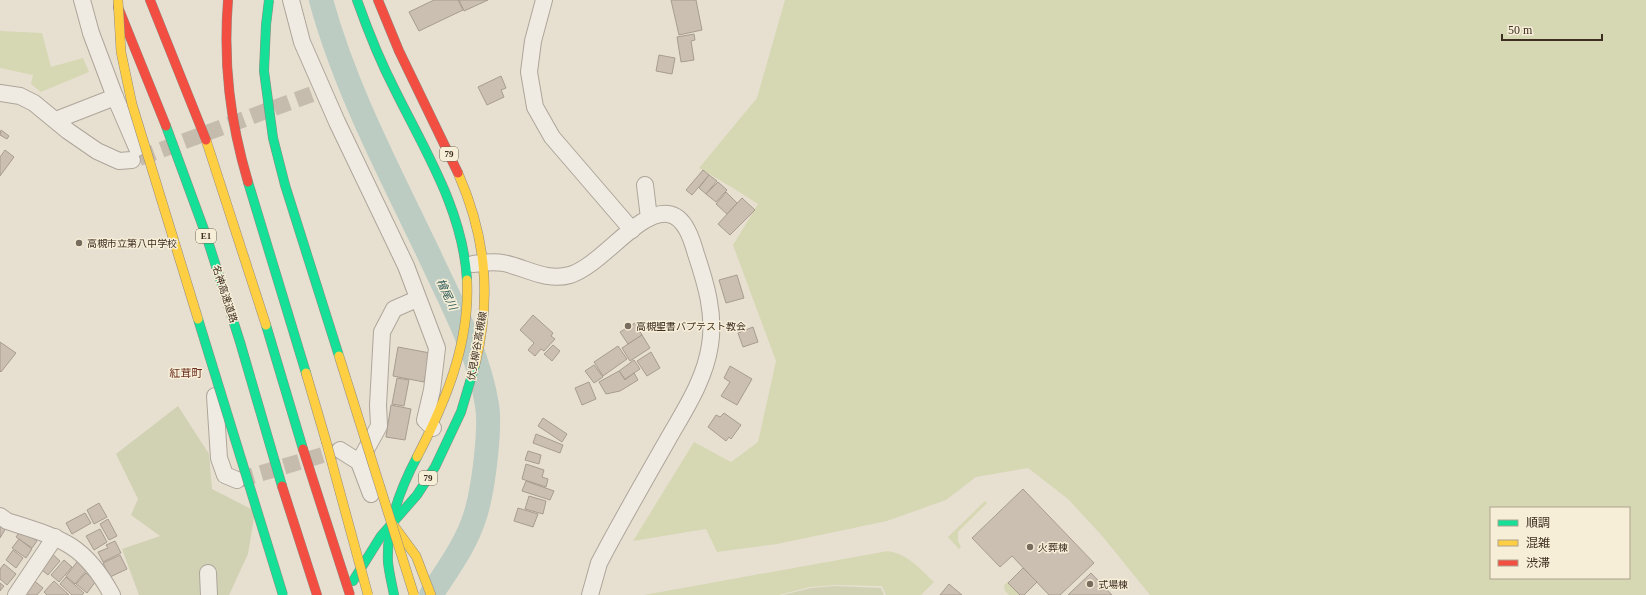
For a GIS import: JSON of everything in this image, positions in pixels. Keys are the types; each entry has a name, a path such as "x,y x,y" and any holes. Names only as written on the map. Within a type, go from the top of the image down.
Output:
{"main road":[{"name":"名神高速道路","path":"116,0 171,137 206,235 240,342 279,478 317,595"},
{"path":"116,0 121,62 132,104 283,595"},
{"path":"150,0 199,124 233,221 269,330 304,449 350,595"},
{"path":"228,0 225,46 227,81 240,152 326,441 368,595"},
{"path":"268,0 262,59 264,94 271,134 284,185 414,595"},
{"name":"伏見柳谷高槻線","path":"357,0 375,49 451,203 467,264 467,289 461,345 444,402 433,428 403,484 391,522 388,560 394,595"},
{"name":"伏見柳谷高槻線","path":"343,595 391,522 420,492 442,455 456,426 470,385 483,318 484,263 470,202 442,139 390,34 378,0"},
{"path":"391,522 409,543 422,567 431,595"}],"street":[{"path":"82,0 91,33 115,98 152,185 177,250 209,360 217,408 219,458 225,475 237,480"},
{"path":"292,0 302,42 337,122 406,266 417,299 438,348 432,390 425,420 433,428"},
{"path":"544,0 533,41 529,72 535,107 552,137 632,230"},
{"path":"0,93 20,96 34,103 68,131 97,151 119,161 132,160"},
{"path":"56,120 115,98"},
{"path":"645,185 649,218"},
{"path":"467,264 502,263 542,276 570,275 598,260 632,230 649,218 669,214 679,220 686,227 711,306 710,345 704,372 688,404 599,563 590,595"},
{"path":"359,462 379,426 378,405 382,332 394,309 417,299"},
{"path":"340,450 359,462 376,506 391,522"},
{"path":"0,516 7,521 55,537 80,552 100,574 112,595"},
{"path":"16,595 55,537"},
{"path":"208,573 209,595"}],"green space":[{"path":"785,0 1646,0 1646,595 1150,595 1103,537 1068,499 1028,468 976,477 946,500 887,521 777,544 717,552 706,529 633,541 694,442 731,462 758,442 776,361 733,245 758,204 699,168 757,98"},
{"path":"0,31 42,33 51,67 83,58 89,72 41,92 31,84 33,75 0,68"},
{"path":"178,406 209,454 212,489 255,511 248,554 229,595 139,595 122,549 160,536 131,515 138,499 116,454"},
{"path":"985,501 987,503 958,532 958,541 961,547 959,549 948,537"},
{"path":"888,551 902,555 908,559 919,567 934,582 921,595 886,595 882,586 834,585 810,587 779,595 644,595"},
{"path":"1009,581 1008,583 1020,595 1009,595 1005,591 1004,585"},
{"path":"835,586 881,588 884,595 783,595 811,588"}],"building":[{"path":"434,0 458,0 463,10 419,31 409,12"},
{"path":"459,0 488,0 464,11"},
{"path":"671,0 696,0 702,30 679,35"},
{"path":"694,34 695,40 691,41 694,60 681,62 677,37"},
{"path":"659,55 675,58 672,74 656,71"},
{"path":"501,76 506,88 501,90 504,97 487,105 478,87"},
{"path":"1,130 9,136 7,139 0,135"},
{"path":"5,150 14,157 0,176 0,157"},
{"path":"703,170 709,175 692,195 686,190"},
{"path":"709,175 717,181 706,194 699,188"},
{"path":"718,182 727,190 716,202 706,194"},
{"path":"726,192 737,203 727,214 716,204"},
{"path":"742,198 755,210 730,235 718,224"},
{"path":"737,275 744,298 726,303 719,280"},
{"path":"533,315 553,333 551,336 555,339 544,351 541,349 535,356 528,350 534,343 520,330"},
{"path":"635,323 642,335 628,344 620,332"},
{"path":"753,327 758,342 743,347 738,333"},
{"path":"642,335 650,348 630,361 622,348"},
{"path":"0,342 16,353 1,372 0,371"},
{"path":"553,345 560,351 552,361 544,354"},
{"path":"618,346 627,359 603,376 594,362"},
{"path":"398,347 430,353 424,382 393,376"},
{"path":"651,352 660,368 647,376 637,361"},
{"path":"634,360 640,369 625,379 619,371"},
{"path":"594,365 603,377 594,383 585,371"},
{"path":"730,366 752,379 737,405 721,396 730,382 724,378"},
{"path":"619,371 625,380 634,373 638,380 620,391 606,394 599,382"},
{"path":"397,378 409,380 404,406 392,404"},
{"path":"589,382 596,399 582,405 575,388"},
{"path":"391,405 411,409 405,440 386,437"},
{"path":"724,413 741,425 731,439 729,437 726,441 708,427 716,415 720,417"},
{"path":"543,418 567,434 562,442 538,426"},
{"path":"536,434 563,445 560,453 533,443"},
{"path":"528,451 541,455 539,464 525,460"},
{"path":"526,464 544,470 542,477 548,479 546,487 522,479"},
{"path":"526,481 554,491 550,500 522,491"},
{"name":"火葬棟","path":"1023,489 1094,563 1060,595 1049,595 1012,556 1000,567 972,538"},
{"path":"529,496 546,501 543,514 525,509"},
{"path":"99,503 107,517 94,524 87,510"},
{"path":"518,508 538,514 533,527 514,521"},
{"path":"85,513 91,523 72,534 66,523"},
{"path":"108,519 117,536 109,540 100,524"},
{"path":"0,524 6,528 0,538"},
{"path":"100,529 107,542 94,550 86,536"},
{"path":"21,530 37,541 32,548 16,537"},
{"path":"19,539 32,549 26,558 12,548"},
{"path":"115,541 121,553 103,562 98,552 108,548 106,545"},
{"path":"13,550 23,558 16,568 6,560"},
{"path":"50,552 60,561 48,575 37,566"},
{"path":"120,555 127,569 110,577 103,563"},
{"path":"64,560 72,567 59,582 51,575"},
{"path":"77,562 87,570 75,584 66,576"},
{"path":"4,564 16,574 7,585 0,579 0,569"},
{"path":"1023,568 1037,582 1024,595 1020,595 1008,583"},
{"path":"86,573 96,581 87,593 76,584"},
{"name":"式場棟","path":"1091,573 1112,595 1068,595 1069,594"},
{"path":"66,577 84,593 82,595 72,595 60,584"},
{"path":"32,579 43,588 37,595 29,595 23,591"},
{"path":"54,581 69,595 47,595 44,592"},
{"path":"0,583 4,586 0,591"},
{"path":"949,584 962,595 940,595"}],"waterway":[{"name":"檜尾川","path":"321,0 343,68 371,134 465,332 478,368 487,405 488,429 486,460 481,492 475,516 467,537 450,567 431,595"}],"tunnel":[{"path":"139,158 323,90"},
{"path":"238,480 340,450"}],"traffic: fast":[{"path":"269,0 266,25 264,71 273,138 285,185 339,356"},
{"path":"357,0 384,68 441,182 458,229 464,254 467,280"},
{"path":"166,126 206,235 240,342 282,486"},
{"path":"248,182 306,373"},
{"path":"198,319 283,595"},
{"path":"266,325 303,449"},
{"path":"353,581 381,536 417,495 435,467 461,412 475,365"},
{"path":"394,595 388,562 389,534 395,508 417,457"}],"traffic: slow":[{"path":"118,0 121,52 132,104 198,319"},
{"path":"206,140 266,325"},
{"path":"458,173 475,220 483,268 483,315 475,365"},
{"path":"417,457 428,436 454,371 465,326 467,280"},
{"path":"339,356 414,595"},
{"path":"306,373 326,441"},
{"path":"326,441 368,595"},
{"path":"391,522 416,556 431,595"}],"traffic: jam":[{"path":"150,0 206,140"},
{"path":"228,0 226,47 229,92 232,114 248,182"},
{"path":"378,0 399,51 458,173"},
{"path":"118,7 166,126"},
{"path":"303,449 350,595"},
{"path":"282,486 317,595"}],"place":[{"name":"高槻市立第八中学校","path":"79,243"},
{"name":"高槻聖書バプテスト教会","path":"628,326"},
{"name":"火葬棟","path":"1030,547"},
{"name":"式場棟","path":"1090,584"}],"district":[{"name":"紅茸町","path":"186,373"}]}
